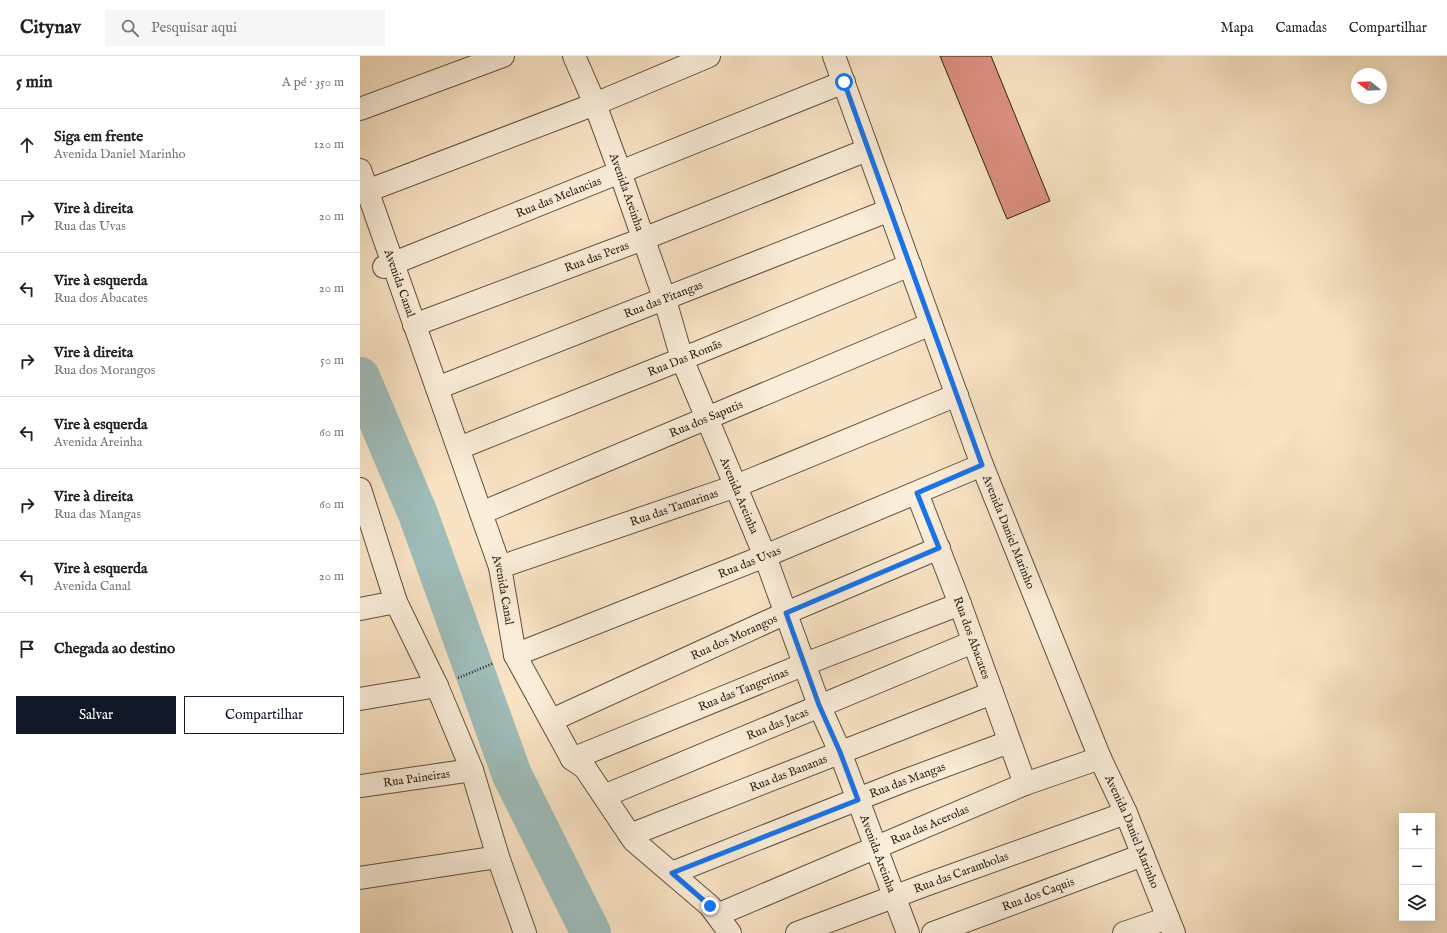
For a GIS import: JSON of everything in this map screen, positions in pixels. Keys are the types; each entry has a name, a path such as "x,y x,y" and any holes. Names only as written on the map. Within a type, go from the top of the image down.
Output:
{"street":[{"path":"360,109 504,56"},
{"name":"Avenida Areinha","path":"574,56 595,104 620,172 665,300 682,359 765,556 819,705 840,752 908,933"},
{"path":"367,191 595,104 709,56"},
{"name":"Avenida Daniel Marinho","path":"834,56 982,465 1100,758 1126,813 1171,926"},
{"name":"Rua das Melancias","path":"388,265 844,82"},
{"name":"Rua das Peras","path":"414,325 643,239 867,150"},
{"name":"Avenida Canal","path":"360,170 388,265 414,325 500,567 515,655 552,720 572,759 585,768 634,841 710,906 730,933"},
{"name":"Rua das Pitangas","path":"437,388 665,300 890,210"},
{"name":"Rua Das Romãs","path":"458,448 682,359 910,264"},
{"name":"Rua dos Saputis","path":"481,513 931,324"},
{"name":"Rua das Tamarinas","path":"500,567 736,486 957,395"},
{"name":"Rua das Uvas","path":"515,655 765,556 982,465"},
{"path":"360,489 365,523 396,602 437,686 472,770 498,857 525,933"},
{"name":"Rua dos Abacates","path":"917,493 960,604 1025,784"},
{"name":"Rua dos Morangos","path":"552,720 786,613 939,548"},
{"path":"360,609 396,602"},
{"name":"Rua das Tangerinas","path":"572,759 804,664 960,604"},
{"name":"Rua das Jacas","path":"604,796 973,642"},
{"path":"360,699 437,686"},
{"name":"Rua das Bananas","path":"630,835 992,693"},
{"name":"Rua das Mangas","path":"672,873 1009,742"},
{"name":"Rua das Acerolas","path":"717,915 876,849 1025,784 1100,758"},
{"name":"Rua Paineiras","path":"360,786 472,770"},
{"name":"Rua das Carambolas","path":"797,933 894,896 1126,813"},
{"name":"Rua dos Caquis","path":"933,933 1143,856"},
{"path":"360,878 498,857"},
{"path":"1124,933 1171,926"}],"path":[{"path":"437,686 515,655"}],"building":[{"path":"940,56 991,56 1050,201 1007,219"}],"waterway":[{"path":"360,377 418,514 512,775 591,933"}],"route":[{"path":"710,906 672,873 858,800 840,752 819,705 786,613 939,548 917,493 982,465 910,264 867,150 844,82"}]}
